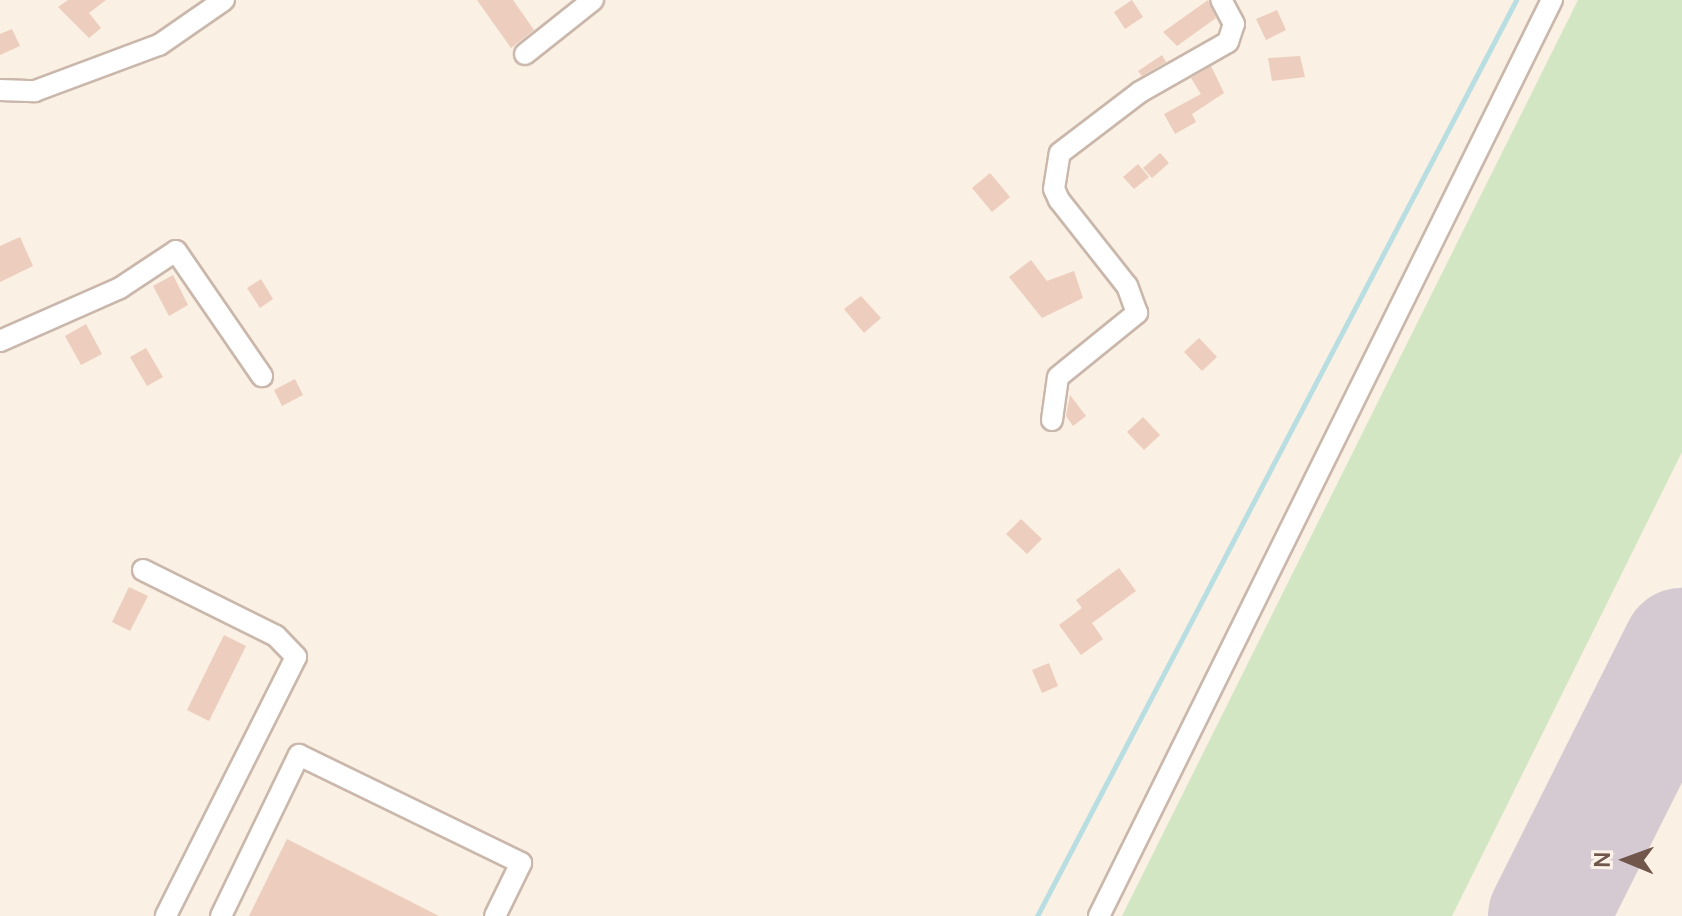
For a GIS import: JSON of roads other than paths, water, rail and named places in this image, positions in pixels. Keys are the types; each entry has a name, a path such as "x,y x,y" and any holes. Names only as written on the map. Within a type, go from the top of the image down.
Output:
{"street":[{"path":"0,90 35,91 159,45 224,0"},
{"path":"525,54 593,0"},
{"path":"1052,420 1058,377 1137,313 1127,286 1059,200 1054,189 1060,153 1140,92 1228,42 1234,24 1221,0"},
{"path":"1099,916 1552,0"},
{"path":"0,341 120,288 176,251 262,376"},
{"path":"143,570 276,636 296,657 166,916"},
{"path":"221,916 299,755 521,863 495,916"}],"waterway":[{"path":"1037,916 1516,0"}]}
